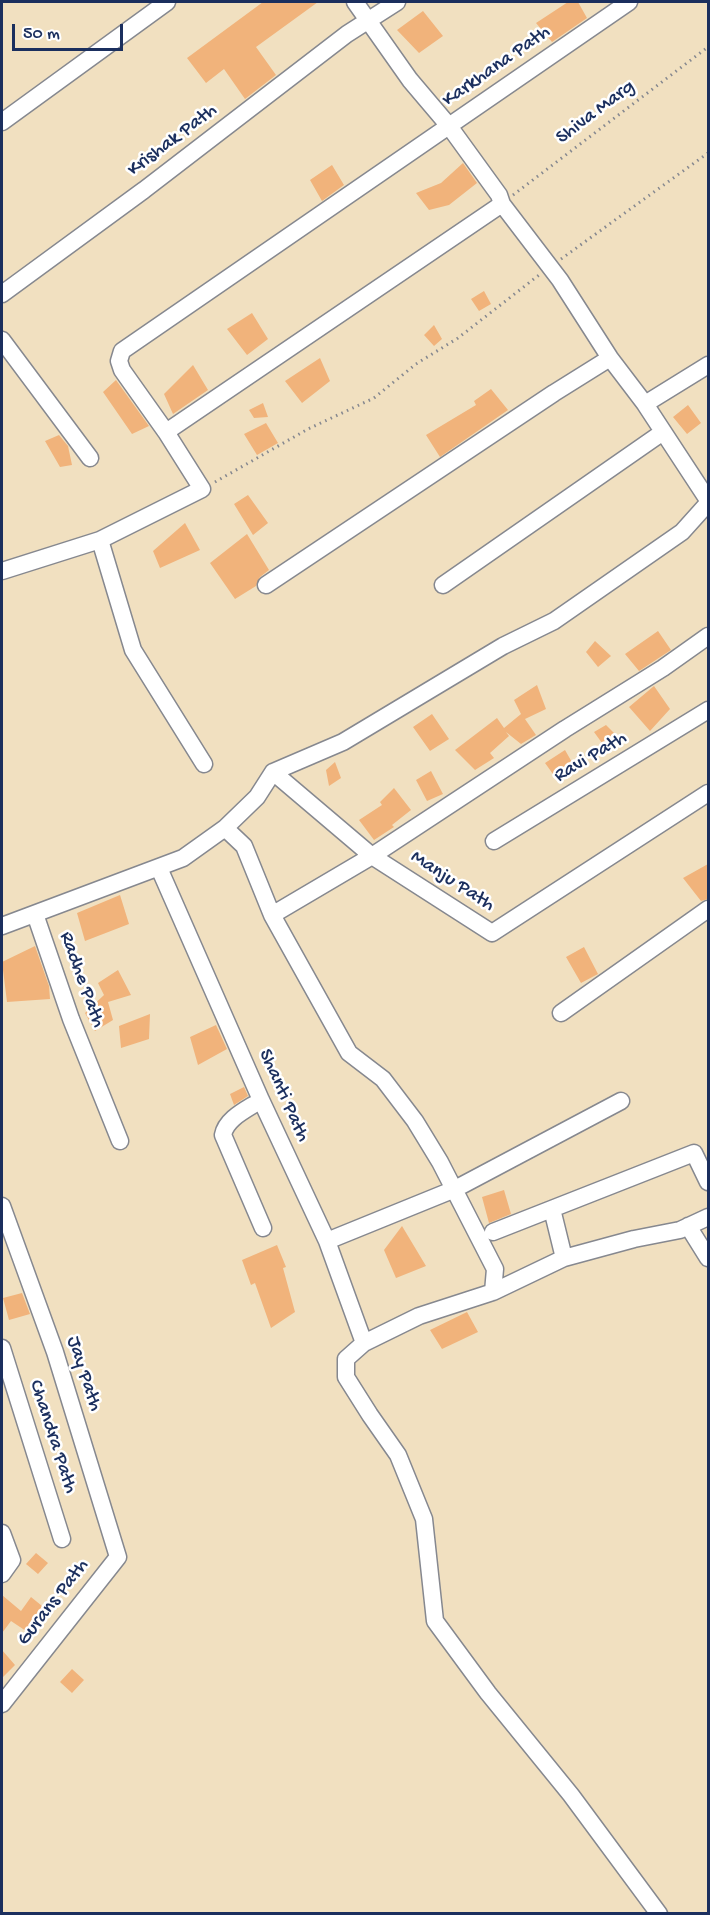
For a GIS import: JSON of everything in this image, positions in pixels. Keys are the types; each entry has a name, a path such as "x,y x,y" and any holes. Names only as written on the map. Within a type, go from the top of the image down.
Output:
{"street":[{"path":"2,122 167,2"},
{"path":"2,926 183,858 225,828 257,797 273,772 343,742 503,646 554,621 682,532 708,502 645,404 610,358 560,280 502,204 449,126 410,80 355,2"},
{"name":"Krishak Path","path":"2,294 144,190 347,34 397,2"},
{"name":"Karkhana Path","path":"166,432 122,370 119,361 122,351 629,2"},
{"path":"2,572 100,540 202,489 166,432 502,204"},
{"path":"2,340 90,458"},
{"path":"266,585 610,358"},
{"path":"645,404 708,365"},
{"path":"443,585 663,432"},
{"path":"100,540 133,650 204,764"},
{"path":"272,915 372,856 565,729 663,668 708,636"},
{"name":"Ravi Path","path":"494,841 708,710"},
{"name":"Manju Path","path":"273,772 372,856 492,933 708,794"},
{"path":"225,828 244,846 272,915 349,1053 383,1079 415,1121 455,1189 495,1269 493,1292"},
{"name":"Shanti Path","path":"159,868 261,1100 327,1241 364,1342"},
{"path":"561,1013 708,909"},
{"name":"Radhe Path","path":"35,914 87,1060 120,1141"},
{"path":"261,1100 229,1122 224,1127 223,1135 263,1228"},
{"path":"327,1241 455,1189 621,1101"},
{"path":"493,1232 701,1150 708,1182"},
{"name":"Jay Path","path":"2,1206 55,1352 118,1557"},
{"path":"552,1209 564,1258"},
{"path":"659,1914 578,1804 488,1693 435,1621 424,1519 398,1455 346,1377 346,1359 364,1342 419,1316 493,1292 564,1258 688,1226 708,1217"},
{"path":"688,1226 708,1258"},
{"name":"Chandra Path","path":"2,1348 62,1539"},
{"path":"2,1533 12,1560 2,1574"},
{"name":"Gurans Path","path":"2,1704 118,1557"}],"path":[{"name":"Shiva Marg","path":"502,204 708,47"},
{"path":"202,489 308,429 374,398 416,364 458,338 549,267 708,153"}],"building":[{"path":"263,2 318,2 256,47 276,75 245,99 224,69 206,83 187,58"},
{"path":"568,2 578,2 587,18 552,42 536,23"},
{"path":"423,11 443,36 419,53 397,30"},
{"path":"463,163 477,183 449,205 429,210 416,193 441,183"},
{"path":"332,165 344,185 322,201 310,180"},
{"path":"484,291 491,304 479,311 471,299"},
{"path":"252,313 268,339 247,355 227,329"},
{"path":"434,325 442,339 434,346 424,335"},
{"path":"320,358 330,381 302,403 285,381"},
{"path":"193,365 208,390 173,414 164,394"},
{"path":"116,380 149,426 132,434 103,392"},
{"path":"491,389 508,410 440,457 426,435 476,405 474,401"},
{"path":"263,403 268,417 254,418 249,410"},
{"path":"688,405 701,423 687,434 673,417"},
{"path":"266,423 278,443 257,455 244,434"},
{"path":"59,435 68,446 72,465 60,467 45,441"},
{"path":"248,495 268,523 253,535 234,504"},
{"path":"185,523 200,550 160,568 153,551"},
{"path":"247,534 269,570 260,577 256,586 235,599 210,563"},
{"path":"658,631 671,650 639,671 625,654"},
{"path":"595,641 611,656 598,667 586,652"},
{"path":"537,685 546,709 525,719 536,735 521,744 506,732 509,736 490,753 494,758 475,770 455,750 497,718 504,728 521,714 514,700"},
{"path":"654,686 670,709 650,731 629,707"},
{"path":"432,714 449,739 430,751 413,727"},
{"path":"606,725 614,733 602,743 594,732"},
{"path":"565,750 577,771 558,781 545,763"},
{"path":"335,762 341,778 329,786 326,770"},
{"path":"431,771 443,794 427,801 416,780"},
{"path":"394,788 411,810 392,825 394,827 374,840 359,820 382,805 380,802"},
{"path":"708,864 708,899 701,901 683,878"},
{"path":"120,895 129,924 85,941 77,913"},
{"path":"35,946 49,986 50,999 7,1002 2,962"},
{"path":"584,947 598,974 581,983 566,957"},
{"path":"118,970 131,995 108,1002 113,1020 95,1031 85,1013 104,995 98,983"},
{"path":"150,1014 149,1039 121,1048 119,1026"},
{"path":"216,1025 227,1049 198,1065 190,1037"},
{"path":"244,1087 248,1096 234,1105 230,1094"},
{"path":"504,1190 511,1214 489,1223 482,1197"},
{"path":"402,1226 426,1266 396,1278 384,1250"},
{"path":"277,1245 286,1267 283,1268 295,1312 271,1328 255,1283 251,1285 242,1260"},
{"path":"22,1293 30,1314 9,1320 3,1298"},
{"path":"467,1312 478,1332 442,1349 430,1330"},
{"path":"36,1553 48,1563 38,1574 26,1564"},
{"path":"2,1595 21,1611 31,1597 47,1610 29,1633 11,1621 2,1633"},
{"path":"2,1650 15,1665 2,1678"},
{"path":"72,1669 84,1680 72,1693 60,1682"}]}
